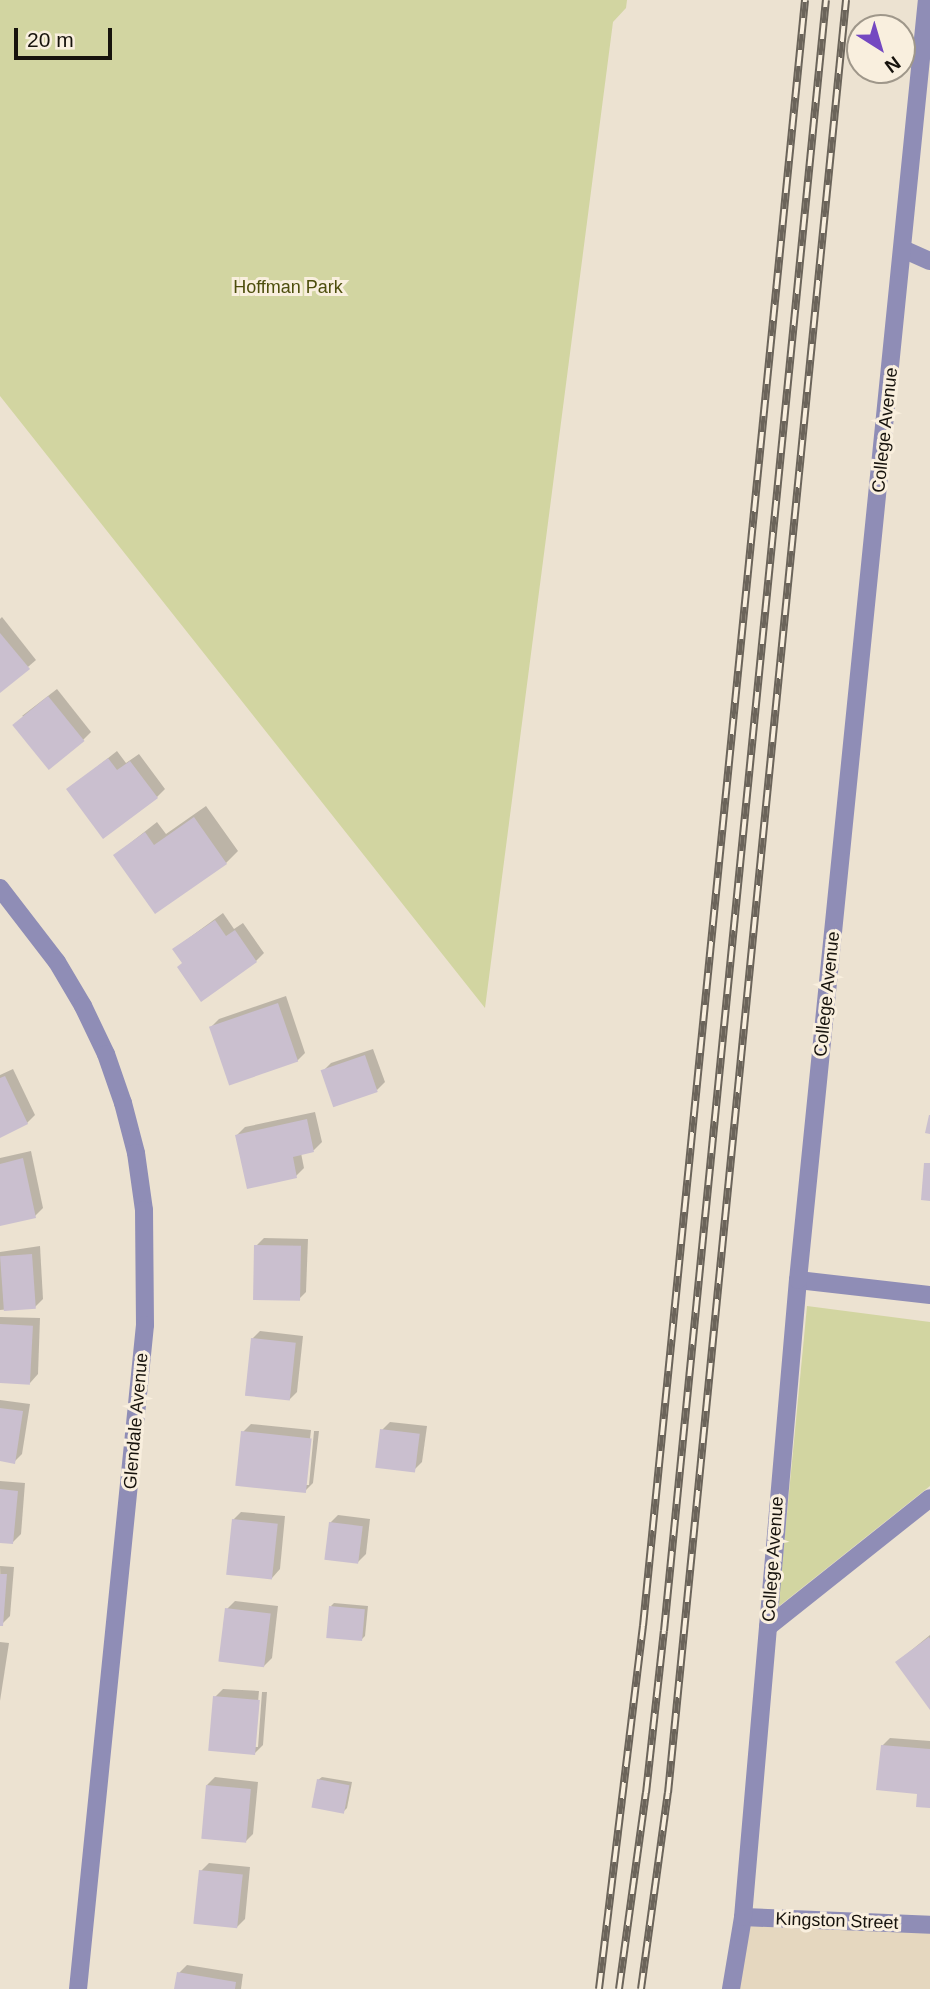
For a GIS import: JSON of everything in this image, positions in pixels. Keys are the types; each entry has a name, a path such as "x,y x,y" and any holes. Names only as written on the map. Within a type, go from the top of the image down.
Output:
{"street":[{"name":"College Avenue","path":"731,1989 743,1917 798,1280 905,250 928,0"},
{"path":"905,250 930,261"},
{"name":"Glendale Avenue","path":"0,888 57,962 83,1006 106,1054 123,1102 136,1153 144,1210 145,1325 78,1989"},
{"path":"798,1280 930,1295"},
{"path":"768,1627 930,1498"},
{"name":"Kingston Street","path":"743,1917 930,1925"}],"shaded area":[{"path":"748,1922 930,1930 930,1989 738,1989"}],"green space":[{"name":"Hoffman Park","path":"0,0 627,0 626,8 613,22 485,1008 0,396"},
{"path":"807,1306 930,1322 930,1486 778,1607"}],"building":[{"path":"0,633 30,669 0,693"},
{"path":"48,696 85,741 49,770 12,725"},
{"path":"108,758 117,770 130,761 158,798 103,839 66,789"},
{"path":"194,817 227,864 155,914 113,855 145,832 154,845"},
{"path":"215,920 226,936 235,930 257,962 201,1002 177,967 182,963 172,949"},
{"path":"278,1003 298,1062 229,1085 209,1027"},
{"path":"365,1055 378,1092 333,1107 321,1070"},
{"path":"5,1076 28,1124 0,1138 0,1078"},
{"path":"930,1115 930,1134 925,1133"},
{"path":"307,1119 314,1152 293,1157 297,1178 247,1189 235,1135"},
{"path":"23,1158 36,1218 0,1226 0,1164"},
{"path":"924,1163 930,1163 930,1201 921,1200"},
{"path":"254,1245 301,1246 300,1301 253,1300"},
{"path":"32,1254 36,1309 4,1311 0,1256"},
{"path":"0,1324 33,1326 30,1385 0,1383"},
{"path":"251,1338 296,1343 290,1400 245,1396"},
{"path":"0,1408 23,1411 15,1464 0,1461"},
{"path":"380,1429 420,1434 415,1473 375,1468"},
{"path":"241,1431 312,1438 306,1493 235,1486"},
{"path":"0,1489 18,1491 13,1544 0,1543"},
{"path":"232,1519 278,1524 272,1580 226,1575"},
{"path":"329,1522 363,1526 358,1564 324,1560"},
{"path":"0,1574 7,1574 3,1626 0,1626"},
{"path":"329,1606 365,1609 362,1641 326,1638"},
{"path":"225,1608 271,1614 264,1667 218,1662"},
{"path":"929,1637 930,1639 930,1710 895,1662"},
{"path":"213,1696 260,1700 255,1755 208,1751"},
{"path":"881,1745 930,1749 930,1808 916,1807 917,1794 876,1790"},
{"path":"317,1779 349,1785 344,1814 311,1807"},
{"path":"206,1785 251,1789 246,1843 201,1839"},
{"path":"199,1870 243,1875 237,1928 193,1924"},
{"path":"177,1972 236,1982 235,1989 174,1989"}],"railway":[{"path":"599,1989 643,1626 805,0"},
{"path":"619,1989 646,1793 664,1631 826,0"},
{"path":"641,1989 668,1793 846,0"}]}
